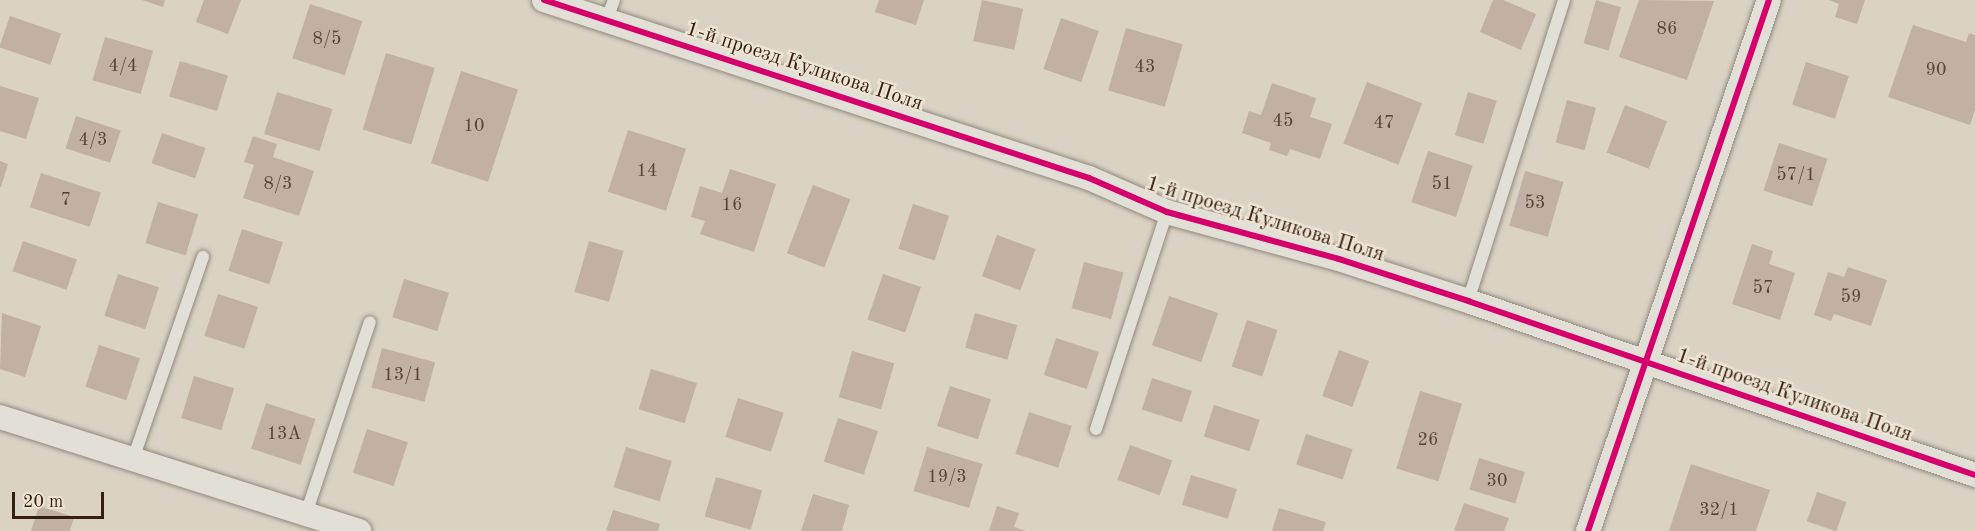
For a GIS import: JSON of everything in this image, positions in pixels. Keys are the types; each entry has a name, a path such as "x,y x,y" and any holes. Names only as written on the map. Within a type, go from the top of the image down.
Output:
{"street":[{"name":"1-й проезд Куликова Поля","path":"544,0 610,10 1089,178 1167,212 1338,259 1468,301 1975,475"},
{"path":"1588,531 1643,362 1769,0"},
{"path":"0,417 358,531"}],"lane":[{"path":"1468,301 1564,0"},
{"path":"1096,429 1167,212"},
{"path":"133,459 202,257"},
{"path":"306,514 370,322"}],"building":[{"path":"142,0 165,0 163,7"},
{"path":"204,0 241,0 228,34 196,22"},
{"path":"879,0 924,0 916,25 875,12"},
{"path":"982,0 1023,9 1014,50 973,41"},
{"path":"1493,0 1503,0 1536,14 1521,50 1480,32"},
{"path":"1596,0 1621,7 1609,50 1584,43"},
{"path":"1639,0 1714,1 1687,80 1619,57"},
{"path":"1829,0 1865,0 1857,24 1835,17 1839,4"},
{"path":"310,4 362,21 345,75 292,58"},
{"path":"10,16 61,34 50,65 0,47"},
{"path":"1061,18 1099,31 1081,82 1043,69"},
{"path":"1913,25 1966,42 1969,33 1975,35 1975,110 1970,125 1888,97"},
{"path":"1126,28 1183,44 1165,107 1108,90"},
{"path":"105,37 153,51 141,94 93,80"},
{"path":"386,53 435,68 411,144 363,130"},
{"path":"180,61 228,76 217,111 169,96"},
{"path":"1806,62 1849,76 1835,119 1792,105"},
{"path":"461,71 518,90 488,182 431,163"},
{"path":"1367,82 1422,103 1398,165 1343,144"},
{"path":"1272,83 1316,98 1310,117 1332,124 1320,159 1290,149 1287,156 1269,150 1271,143 1242,133 1249,111 1261,115"},
{"path":"0,86 39,98 26,139 0,131"},
{"path":"277,92 332,109 320,151 264,134"},
{"path":"1468,92 1497,101 1484,144 1455,135"},
{"path":"1567,100 1596,108 1585,150 1556,143"},
{"path":"1625,105 1667,121 1649,169 1607,153"},
{"path":"76,116 121,131 110,163 65,148"},
{"path":"628,130 686,149 666,211 608,192"},
{"path":"162,133 205,148 195,178 152,163"},
{"path":"253,136 277,144 273,157 314,171 299,216 243,198 254,165 244,162"},
{"path":"1779,143 1828,159 1812,206 1764,191"},
{"path":"1428,151 1473,166 1456,217 1411,202"},
{"path":"0,161 8,164 1,187 0,187"},
{"path":"730,169 776,184 754,252 700,234 705,221 691,217 700,186 722,193"},
{"path":"1525,171 1563,182 1548,237 1509,226"},
{"path":"41,173 101,192 90,227 30,207"},
{"path":"813,185 850,199 824,267 787,253"},
{"path":"158,202 198,214 186,255 145,243"},
{"path":"913,204 949,216 935,260 898,249"},
{"path":"242,229 283,242 269,284 228,271"},
{"path":"997,235 1036,249 1020,290 982,276"},
{"path":"23,241 77,260 66,290 13,271"},
{"path":"589,241 624,251 609,302 574,292"},
{"path":"1752,244 1773,251 1769,264 1795,273 1780,320 1732,304"},
{"path":"1084,262 1124,273 1111,319 1072,308"},
{"path":"1848,267 1887,280 1871,326 1834,314 1831,321 1814,315 1828,272 1844,277"},
{"path":"118,274 159,287 145,329 104,316"},
{"path":"883,274 921,287 905,332 867,319"},
{"path":"404,279 449,293 437,331 392,317"},
{"path":"218,294 258,307 244,349 204,336"},
{"path":"1169,296 1218,313 1201,362 1152,345"},
{"path":"2,313 41,326 25,377 0,369"},
{"path":"975,313 1017,325 1007,360 965,348"},
{"path":"1247,320 1277,330 1262,376 1232,367"},
{"path":"1056,338 1099,352 1087,389 1044,375"},
{"path":"99,345 140,358 126,400 85,387"},
{"path":"382,348 435,362 425,402 371,388"},
{"path":"1339,350 1369,361 1352,407 1322,396"},
{"path":"852,351 894,363 881,409 839,397"},
{"path":"651,369 697,383 685,423 639,409"},
{"path":"194,376 234,388 221,430 181,418"},
{"path":"1152,378 1192,391 1182,422 1142,409"},
{"path":"950,386 991,399 978,439 937,426"},
{"path":"1420,391 1462,404 1438,481 1396,468"},
{"path":"738,398 784,413 771,452 725,437"},
{"path":"266,403 315,419 301,465 251,449"},
{"path":"1214,405 1260,420 1249,451 1204,436"},
{"path":"1029,412 1072,426 1058,468 1015,454"},
{"path":"838,418 878,431 864,475 824,462"},
{"path":"367,429 408,442 394,486 353,473"},
{"path":"1306,434 1353,449 1343,480 1296,464"},
{"path":"1130,445 1172,460 1160,495 1117,480"},
{"path":"626,447 672,461 660,501 614,487"},
{"path":"927,447 982,464 969,508 914,491"},
{"path":"1479,458 1525,472 1515,504 1469,490"},
{"path":"1691,464 1770,490 1756,531 1669,531"},
{"path":"1191,475 1237,489 1228,519 1182,505"},
{"path":"716,477 762,490 751,530 705,516"},
{"path":"1817,492 1846,502 1836,531 1807,521"},
{"path":"813,494 849,505 842,531 801,531"},
{"path":"1464,503 1509,518 1504,531 1454,531"},
{"path":"39,506 74,517 70,531 31,531"},
{"path":"997,506 1019,513 1014,527 1026,531 989,531"},
{"path":"1279,508 1326,522 1323,531 1272,531"},
{"path":"613,510 660,524 658,531 606,531"}],"cycle path":[{"path":"544,0 1089,178 1167,212 1339,259 1468,301 1975,475"},
{"path":"1588,531 1769,0"}]}
